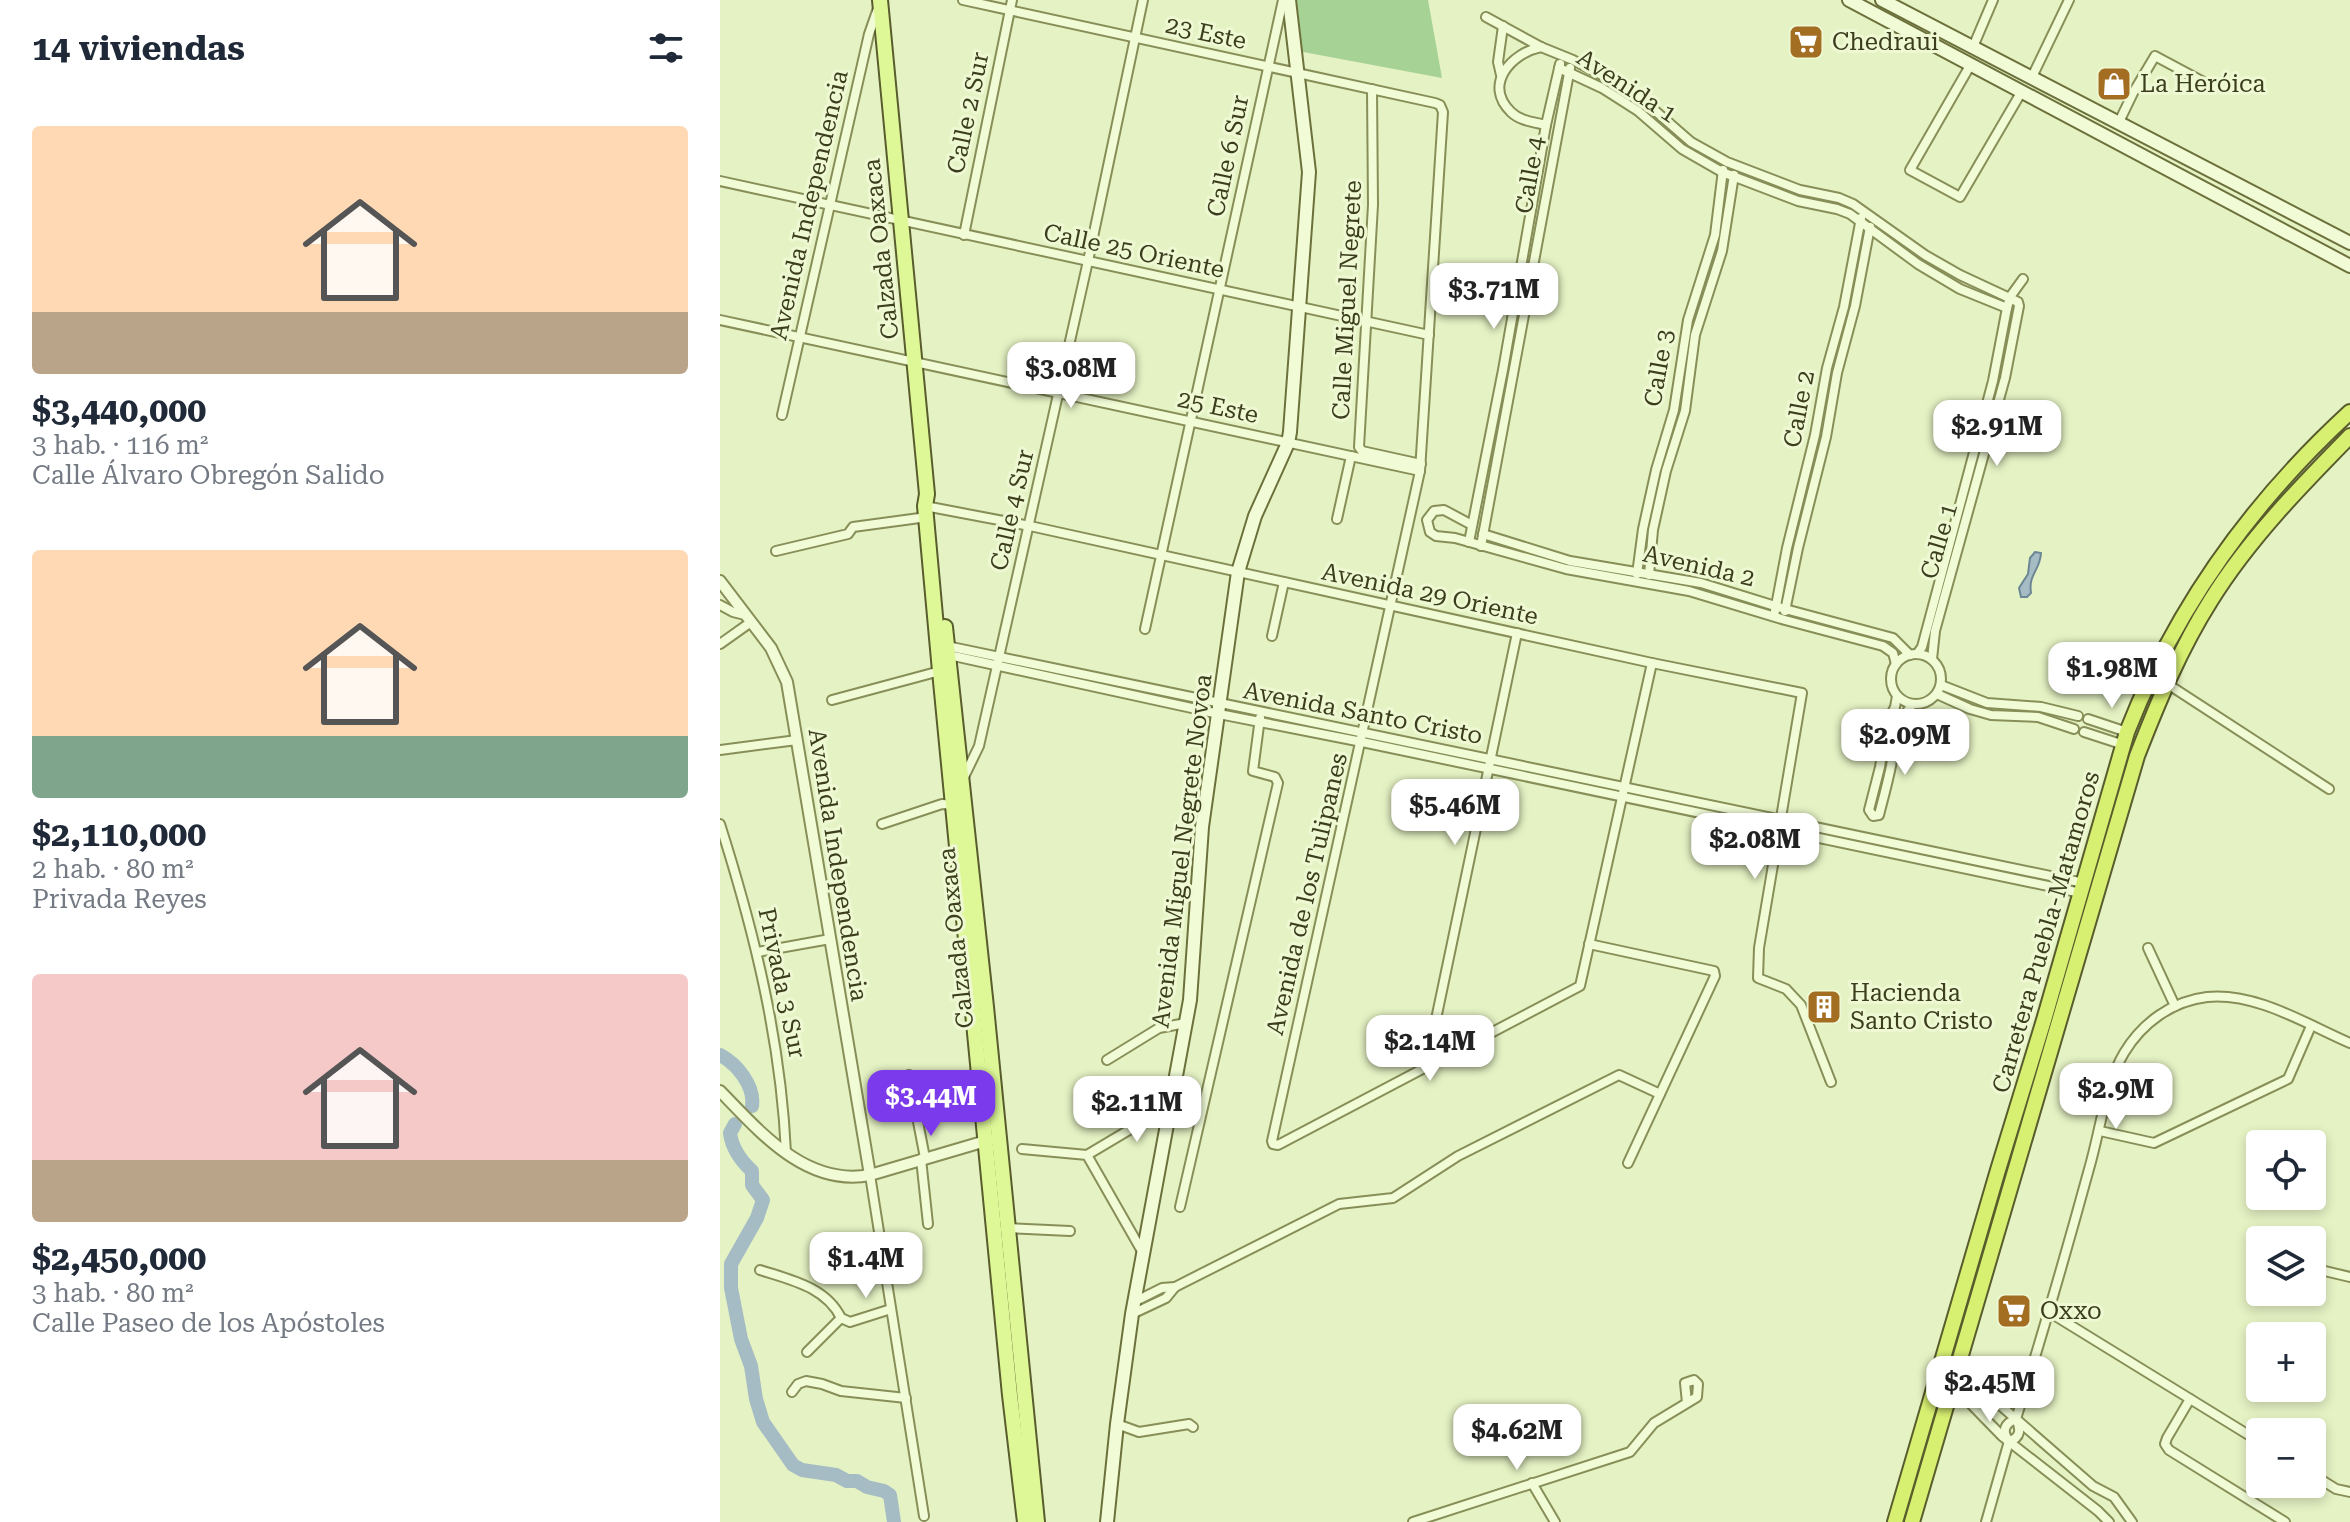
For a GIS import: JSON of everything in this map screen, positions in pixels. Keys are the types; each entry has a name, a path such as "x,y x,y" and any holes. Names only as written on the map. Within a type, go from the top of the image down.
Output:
{"highway":[{"name":"Carretera Puebla-Matamoros","path":"1912,1522 1945,1377 2082,888 2139,701 2182,618 2220,558 2309,451 2350,412"},
{"name":"Carretera Puebla-Matamoros","path":"1895,1522 1945,1377 2137,756 2166,683 2200,619 2242,555 2350,436"}],"main road":[{"name":"Avenida Miguel Negrete Novoa","path":"1107,1522 1133,1308 1190,1000 1202,827 1238,572 1255,516 1288,443 1309,172 1289,0"},
{"path":"1849,0 2350,266"},
{"path":"1882,0 2350,243"},
{"name":"Calzada Oaxaca","path":"880,2 928,506 940,671 957,781 993,1140 1037,1522"},
{"name":"Calzada Oaxaca","path":"928,506 959,750 957,781"},
{"path":"959,750 967,756 975,754"},
{"name":"Calzada Oaxaca","path":"1004,1237 1025,1522"}],"street":[{"name":"23 Este","path":"963,0 1440,105"},
{"name":"Calle 2 Sur","path":"964,235 1012,0"},
{"name":"Calle 4 Sur","path":"957,781 975,754 998,661 1143,0"},
{"name":"Calle 6 Sur","path":"1145,629 1283,0"},
{"path":"1973,47 1993,0"},
{"path":"2032,77 2069,0"},
{"name":"Avenida Independencia","path":"782,415 869,34 880,2"},
{"path":"1486,17 1568,58"},
{"path":"1501,75 1498,62 1503,26"},
{"path":"1501,75 1508,63 1519,55 1541,47"},
{"path":"2119,122 2155,56 2213,87"},
{"name":"Calle 4","path":"1483,534 1534,268 1569,71 1568,58"},
{"name":"Avenida 1","path":"2007,308 1960,289 1918,264 1870,227 1837,209 1798,201 1722,172 1682,149 1638,111 1602,88 1559,68 1568,58 1645,102 1691,142 1727,162 1800,190 1839,198 1866,211 1925,255 1960,275 2010,297"},
{"path":"1971,64 1910,170 1947,191 1960,197 2022,91"},
{"name":"Calle 4","path":"1469,542 1559,68"},
{"name":"Calle 4","path":"1501,75 1500,94 1510,111 1526,121 1546,125"},
{"name":"Calle Miguel Negrete","path":"1372,89 1373,205 1360,449 1420,468"},
{"name":"Avenida de los Tulipanes","path":"1426,1067 1278,1145 1273,1144 1420,468 1443,112 1440,105"},
{"name":"Calle 3","path":"1637,582 1650,499 1674,410 1688,320 1715,235 1722,172 1727,162"},
{"name":"Calle 3","path":"1648,583 1653,530 1666,471 1685,411 1695,335 1722,251 1733,177 1738,167"},
{"name":"Calle 25 Oriente","path":"720,181 1429,335"},
{"name":"Calle 2","path":"1785,620 1781,607 1787,548 1815,435 1827,368 1844,307 1859,220 1866,211"},
{"name":"Calle 2","path":"1774,617 1781,607 1798,548 1826,437 1870,227 1876,218"},
{"path":"1521,266 1534,268"},
{"name":"Calle 1","path":"1914,654 1922,647 1993,381 2010,297 2023,279"},
{"name":"Calle 1","path":"1932,659 1935,631 2005,378 2019,306 2010,297"},
{"name":"25 Este","path":"720,320 1288,443 1420,468"},
{"path":"1678,382 1688,383"},
{"path":"1815,435 1826,437"},
{"path":"1337,519 1351,456"},
{"path":"1965,481 1976,484"},
{"name":"Avenida 29 Oriente","path":"776,551 848,534 853,527 928,506 1802,693 1781,825"},
{"name":"Avenida 2","path":"1472,525 1444,510 1434,511 1427,520 1430,532 1436,536 1566,569 1689,591 1883,646 1893,653 1896,664"},
{"path":"1481,546 1483,534"},
{"name":"Avenida 2","path":"1483,534 1570,561 1701,583 1893,638 1914,654"},
{"name":"Avenida Independencia","path":"720,581 780,664 787,682 870,1175"},
{"path":"1272,636 1284,582"},
{"path":"720,605 748,618 720,644"},
{"path":"1426,1067 1517,633"},
{"name":"Avenida Santo Cristo","path":"948,651 2082,888"},
{"path":"1914,654 1932,659 1940,669 1941,685 1929,701 1912,705 1903,715 1895,734 1879,815 1873,816 1869,810 1887,723 1897,696 1891,680 1896,664 1914,654"},
{"path":"1426,1067 1580,986 1652,663"},
{"path":"832,700 940,671"},
{"path":"2166,683 2329,789"},
{"path":"1941,685 1987,703 2041,707 2078,716"},
{"path":"1937,694 1991,715 2038,717 2074,729"},
{"path":"1897,696 1912,705"},
{"path":"1180,1207 1278,783 1275,777 1253,771 1260,718"},
{"path":"2088,719 2125,739"},
{"path":"2084,732 2125,739"},
{"path":"720,750 797,740"},
{"path":"882,824 942,804 959,805"},
{"name":"Privada 3 Sur","path":"720,824 758,952 780,1075 786,1153"},
{"path":"1781,825 1759,948 1758,978 1786,989 1801,1005 1831,1082"},
{"path":"758,952 830,939"},
{"path":"1589,944 1714,971 1715,976 1628,1163"},
{"path":"2148,948 2175,1006"},
{"path":"2009,1441 2019,1433 2020,1426 2016,1419 2049,1312 2114,1073 2142,1029 2175,1006 2209,997 2247,1000 2350,1043"},
{"path":"1107,1060 1159,1028 1186,1023"},
{"path":"2100,1131 2154,1143 2288,1079 2311,1026"},
{"path":"909,1075 923,1158 928,1224"},
{"path":"1133,1308 1166,1298 1175,1287 1339,1204 1393,1198 1458,1156 1619,1075 1660,1094"},
{"path":"723,1100 786,1153 836,1176 854,1178 870,1175 993,1140"},
{"path":"1022,1149 1087,1155 1171,1105"},
{"path":"1087,1155 1143,1254"},
{"path":"870,1175 924,1516"},
{"path":"1004,1237 1070,1231"},
{"path":"760,1270 819,1292 834,1304 841,1318 850,1322 891,1309"},
{"path":"2326,1271 2350,1277"},
{"path":"2049,1312 2246,1433"},
{"path":"807,1352 841,1318"},
{"path":"1945,1377 1974,1384 2093,1486 2114,1497 2132,1522"},
{"path":"1945,1377 2009,1441 2109,1522"},
{"path":"792,1392 798,1384 806,1381 841,1391 906,1398"},
{"path":"2190,1399 2165,1444 2169,1450 2285,1522"},
{"path":"1413,1522 1630,1452 1654,1423 1687,1403"},
{"path":"1986,1522 2009,1441 2005,1428 2016,1419"},
{"path":"1117,1424 1139,1432 1174,1424 1193,1427"},
{"path":"1532,1483 1555,1522"},
{"path":"2326,1483 2350,1492"}],"green space":[{"path":"1291,0 1428,0 1442,78 1298,51"}],"water":[{"path":"2035,552 2041,553 2031,581 2031,593 2021,597 2019,588 2028,574 2030,558"}],"waterway":[{"path":"720,1055 744,1076 751,1091 752,1106"},
{"path":"735,1124 730,1133 733,1144 752,1171 752,1185 763,1200 757,1218 731,1264 731,1288 741,1339 751,1366 763,1422 793,1465 802,1470 857,1481 890,1495 894,1522"}],"place":[{"name":"Chedraui","path":"1806,42"},
{"name":"La Heróica","path":"2114,84"},
{"name":"Hacienda Santo Cristo","path":"1824,1007"},
{"name":"Oxxo","path":"2014,1311"}]}
